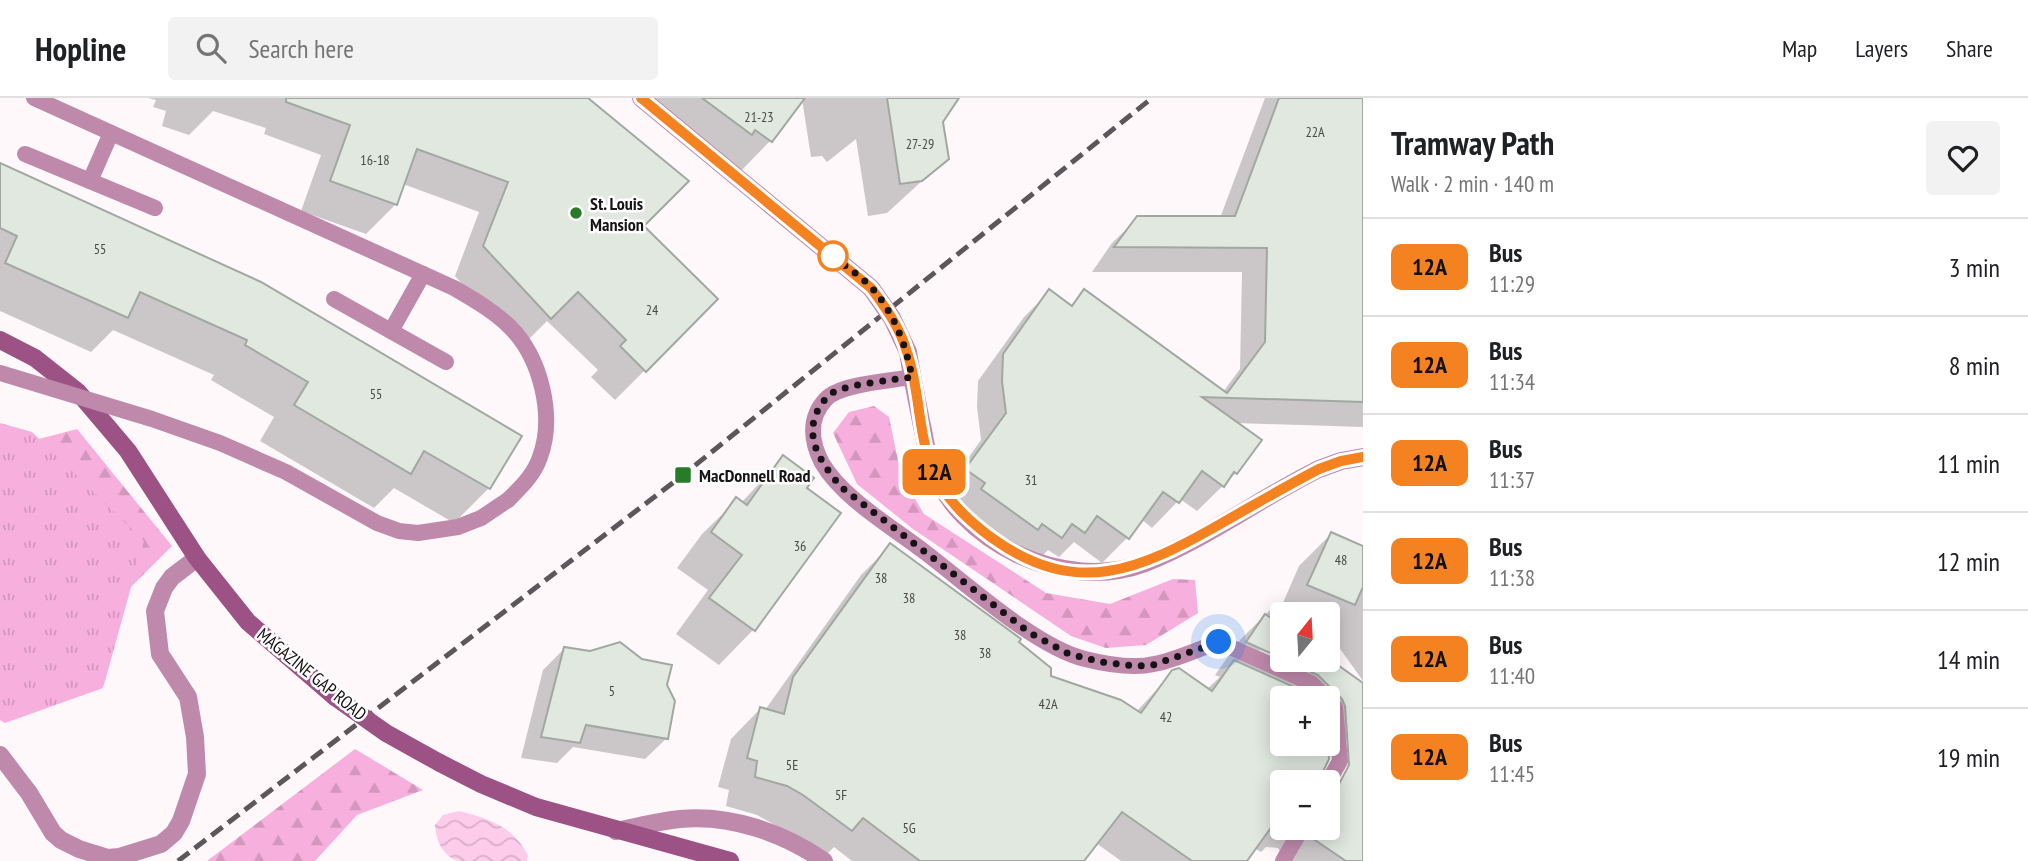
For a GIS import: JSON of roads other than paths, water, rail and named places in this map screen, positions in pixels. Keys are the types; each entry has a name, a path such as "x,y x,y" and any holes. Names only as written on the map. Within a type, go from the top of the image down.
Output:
{"main road":[{"name":"MAGAZINE GAP ROAD","path":"0,340 52,370 93,409 128,451 197,558 248,622 335,697 386,733 440,763 536,807 730,861"}],"street":[{"path":"641,98 871,288 892,318 908,352 929,462 950,499 982,531 1023,558 1060,570 1098,573 1143,564 1179,547 1319,469 1363,457"},
{"path":"0,755 61,841 108,858 161,844 174,833 181,821 197,774 193,718 188,697 160,654 156,611 164,588 172,577 197,558"},
{"path":"616,831 682,819 719,821 760,828 801,845 824,861"}],"lane":[{"path":"0,373 152,419 220,443 286,472 377,523 400,531 418,533 458,527 481,518 508,500 533,473 544,444 546,411 535,366 525,345 510,327 484,305 423,274 34,98"},
{"path":"90,181 111,133"},
{"path":"25,154 155,208"},
{"path":"391,331 423,274"},
{"path":"334,299 446,362"},
{"path":"912,377 833,393 818,409 812,439 822,463 850,495 1030,633 1069,654 1112,663 1153,665 1219,642 1314,686"},
{"path":"1283,861 1295,840"}],"water":[{"path":"459,811 481,817 507,830 522,845 528,855 527,861 452,859 438,842 435,825 443,815"}],"railway":[{"path":"178,861 683,475 1152,98"}],"place":[{"name":"St. Louis Mansion","path":"576,213"},
{"name":"MacDonnell Road","path":"683,475"}]}
